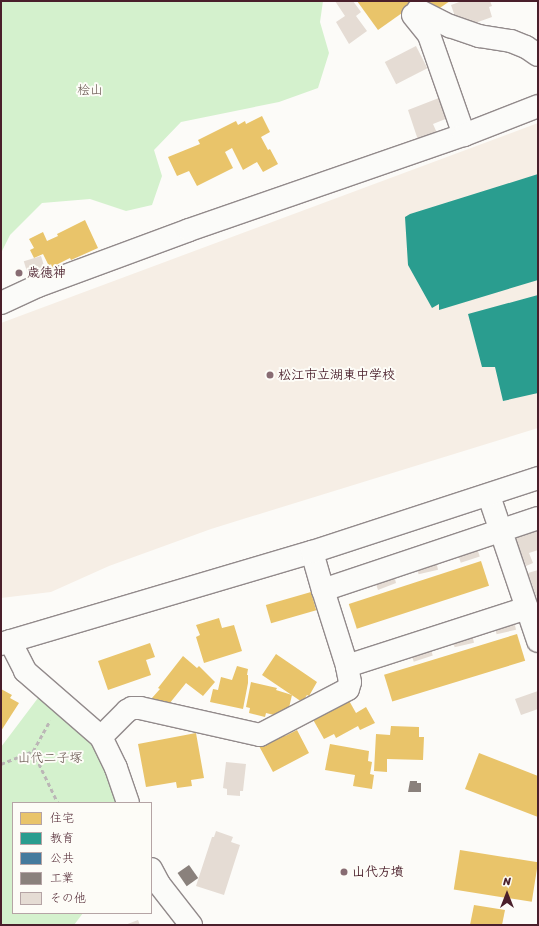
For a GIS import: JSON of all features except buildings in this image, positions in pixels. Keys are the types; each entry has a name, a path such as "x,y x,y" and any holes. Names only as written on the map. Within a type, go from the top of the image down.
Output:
{"street":[{"path":"464,135 429,35 415,12 472,34 511,41 526,47 538,55"},
{"path":"1,302 38,286 189,230 464,135 538,106"},
{"path":"128,802 116,768 101,737 25,671 6,642 312,552 489,496 538,478"},
{"path":"489,496 538,641"},
{"path":"323,590 538,518"},
{"path":"101,737 127,711 132,708 140,708 260,735 348,689 350,682 347,666 312,552"},
{"path":"347,666 527,608"},
{"path":"152,871 159,884 191,925"}],"path":[{"path":"1,764 33,751 61,701"},
{"path":"33,751 58,802"}],"shaded area":[{"name":"松江市立湖東中学校","path":"538,123 538,428 211,529 109,566 51,592 1,598 1,323"}],"green space":[{"name":"桧山","path":"1,1 323,1 320,22 329,53 318,88 279,102 181,122 154,150 162,176 152,205 126,211 90,199 42,203 10,235 1,253"},
{"name":"山代二子塚","path":"41,694 100,743 124,802 12,802 12,914 82,914 74,925 1,925 1,747"}],"place":[{"name":"歳徳神","path":"19,273"},
{"name":"松江市立湖東中学校","path":"270,375"},
{"name":"山代方墳","path":"344,872"}]}
